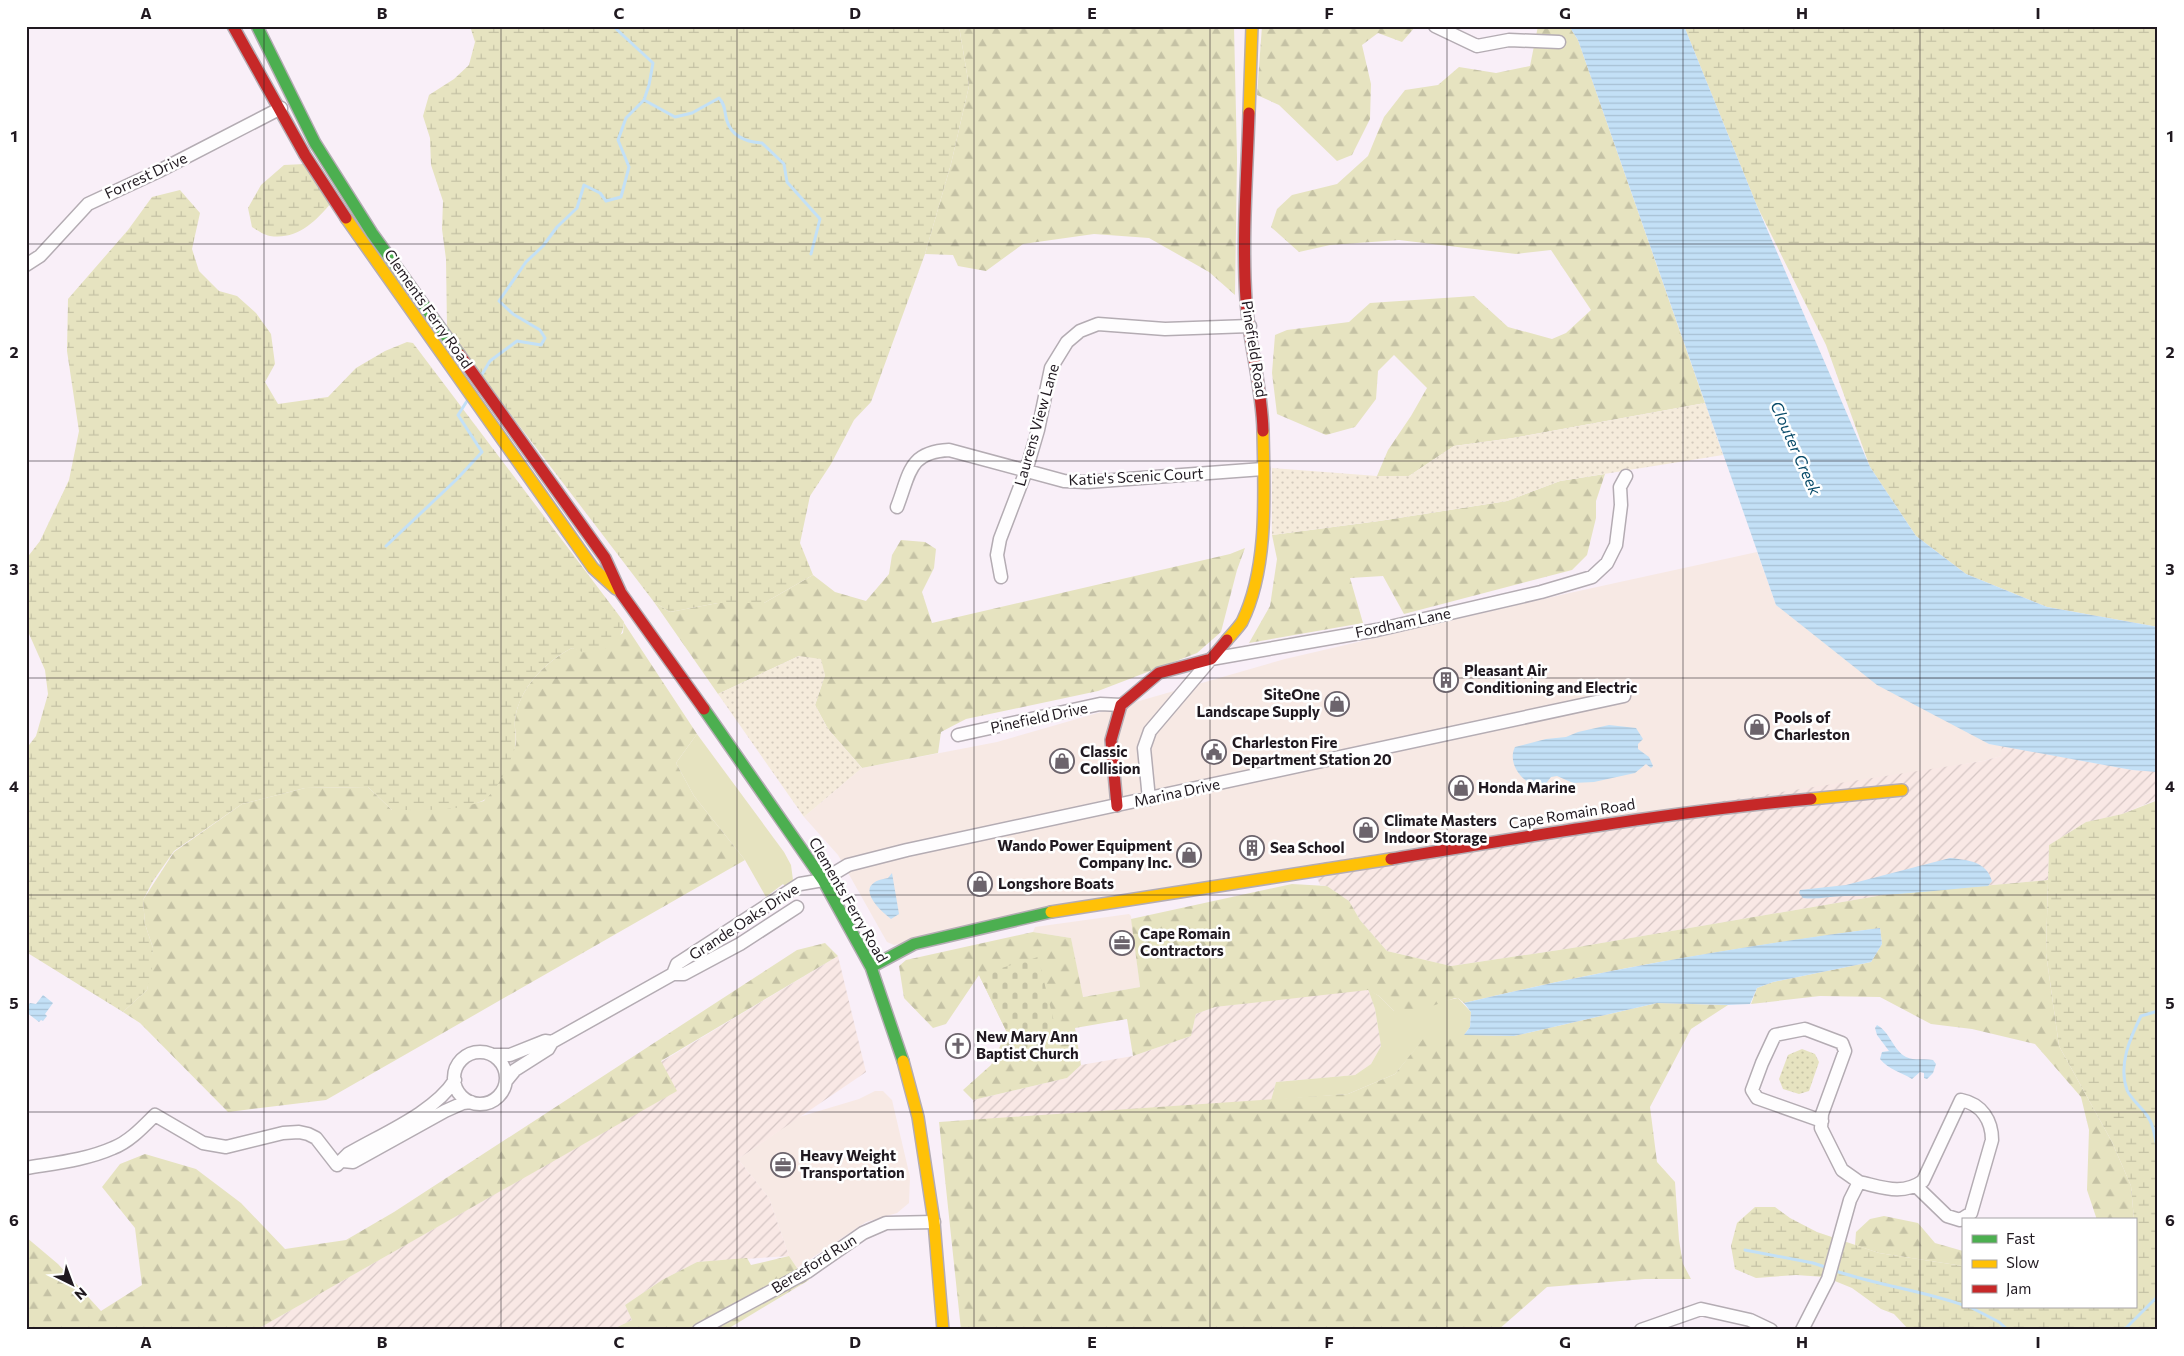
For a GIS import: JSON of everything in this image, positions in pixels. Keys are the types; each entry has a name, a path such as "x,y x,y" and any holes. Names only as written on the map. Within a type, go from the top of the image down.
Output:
{"main road":[{"name":"Clements Ferry Road","path":"233,26 305,155 338,206 593,568 621,593"},
{"name":"Clements Ferry Road","path":"257,26 315,143 372,233 605,558 621,593 823,880 871,967 900,1049 918,1117 934,1222 943,1330"},
{"name":"Pinefield Road","path":"1211,659 1241,622 1254,589 1262,534 1262,405 1246,301 1245,237 1252,26"},
{"path":"1117,806 1111,740 1121,705 1159,674 1211,659"},
{"name":"Cape Romain Road","path":"871,967 914,944 1039,914 1611,823 1753,804 1902,790"}],"street":[{"path":"1435,26 1477,46 1509,40 1559,42"},
{"name":"Forrest Drive","path":"26,265 40,256 88,204 159,171 280,108"},
{"name":"Laurens View Lane","path":"1001,577 997,555 1000,539 1026,471 1038,430 1051,368 1066,342 1080,331 1098,324 1165,330 1250,326"},
{"name":"Katie's Scenic Court","path":"897,507 914,463 928,452 949,450 1064,481 1087,482 1263,469"},
{"name":"Fordham Lane","path":"1211,659 1378,630 1541,592 1592,577 1607,564 1616,545 1621,505 1620,487 1626,476"},
{"name":"Pinefield Road","path":"1150,799 1144,748 1150,731 1211,659"},
{"name":"Marina Drive","path":"823,880 848,865 906,850 1624,696"},
{"name":"Pinefield Drive","path":"958,735 1100,704 1121,705"},
{"name":"Grande Oaks Drive","path":"673,974 678,964 800,884 823,880"},
{"name":"Grande Oaks Drive","path":"552,1042 545,1040 510,1055 477,1052 468,1054 456,1067 455,1080 448,1091 432,1105 348,1154 343,1161 353,1162 463,1103 480,1104 496,1099 502,1093 506,1081 515,1070 548,1049 552,1042 673,974 684,974 740,944 797,907"},
{"path":"1822,1121 1757,1098 1752,1090 1775,1034 1805,1029 1842,1043 1845,1051 1822,1114 1822,1121 1821,1128 1842,1170 1859,1182 1897,1190 1916,1186 1923,1181 1961,1100 1968,1101 1979,1108 1987,1117 1992,1129 1992,1140 1971,1213 1963,1218"},
{"path":"494,1055 505,1068 506,1081"},
{"path":"455,1080 458,1092 471,1102"},
{"path":"26,1168 81,1158 115,1148 138,1132 156,1115 203,1143 226,1147 283,1133 300,1132 316,1138 337,1165 343,1161"},
{"path":"1802,1330 1828,1278 1850,1200 1859,1182"},
{"path":"1916,1186 1947,1216 1960,1220 1962,1219"},
{"name":"Beresford Run","path":"699,1330 807,1272 863,1233 886,1223 934,1222"},
{"path":"1640,1330 1666,1326 1701,1309 1750,1320 1771,1330"}],"shaded area":[{"path":"1757,552 1776,605 1989,744 2002,746 2002,756 1983,761 894,945 887,942 838,855 804,817 862,768 997,742 1285,659"},
{"path":"2002,746 2132,770 2158,772 2158,799 2122,814 2086,822 2049,845 2048,880 1883,895 1572,948 1451,966 1387,951 1360,920 1349,901 1327,886 1320,885 1312,864 1983,761 2001,756"},
{"path":"1129,914 1131,916 1140,987 1082,997 1071,938 1033,932 1035,927"},
{"path":"838,956 866,1072 738,1159 769,1198 789,1256 697,1262 662,1280 625,1305 632,1320 611,1330 256,1330 676,1091 661,1062"},
{"path":"1368,989 1375,1009 1381,1046 1371,1064 1355,1075 1276,1082 1271,1100 975,1120 973,1100 1067,1078 1081,1065 1133,1056 1191,1036 1196,1014 1215,1007"},
{"path":"875,1091 883,1091 892,1100 910,1177 909,1203 897,1213 866,1222 797,1268 789,1256 769,1198 738,1159 799,1117 859,1099"}],"green space":[{"path":"470,26 959,26 969,86 951,164 925,254 871,402 854,420 831,464 810,496 800,543 813,575 764,603 718,603 670,612 654,602 453,339 447,328 446,259 442,229 443,201 431,165 430,138 423,116 429,95 454,79 469,65 475,42"},
{"path":"959,26 1234,26 1237,158 1235,295 1209,272 1149,238 1094,234 1023,244 986,271 958,266 953,255 925,254 951,164 969,86"},
{"path":"1262,26 1416,26 1402,42 1378,33 1362,45 1371,84 1370,119 1352,155 1337,161 1279,105 1257,95"},
{"path":"1538,26 1569,26 1578,40 1705,403 1513,438 1454,446 1409,476 1377,476 1388,450 1427,388 1394,355 1378,371 1376,399 1355,427 1326,435 1277,414 1272,373 1275,335 1287,330 1349,322 1370,303 1474,296 1508,327 1552,339 1566,333 1591,310 1551,250 1516,254 1399,240 1330,245 1299,252 1271,227 1277,209 1292,195 1337,184 1368,156 1384,117 1405,90 1438,85 1459,67 1496,73 1530,66"},
{"path":"1684,26 2158,26 2158,627 2047,607 1966,574 1916,536 1870,467 1826,345 1757,206"},
{"path":"305,164 331,203 312,223 289,235 280,237 270,236 252,227 248,208 261,185 284,165"},
{"path":"180,190 200,213 192,249 199,271 219,291 237,296 256,313 271,334 275,364 265,382 278,404 328,397 356,368 385,351 407,342 413,343 624,622 618,639 609,647 598,652 589,653 572,648 543,668 535,677 517,708 515,720 516,744 513,753 497,785 487,798 482,801 450,809 392,810 368,787 305,788 242,804 174,851 153,881 143,900 145,924 153,948 152,969 147,990 123,1012 26,952 26,749 36,736 48,694 45,670 26,627 26,559 40,541 69,480 79,431 67,351 68,299 128,230 152,197"},
{"path":"1605,474 1596,501 1596,518 1587,555 1572,570 1404,614 1383,576 1350,578 1363,623 1249,643 1270,606 1277,559 1272,535 1507,501 1560,481"},
{"path":"901,540 925,542 936,549 934,568 922,592 932,623 1230,554 1245,548 1237,570 1221,632 1197,653 1098,691 966,719 941,732 938,753 862,768 828,729 815,705 825,675 799,656 718,694 654,602 670,612 718,603 764,603 813,575 835,592 866,601 889,574 892,555"},
{"path":"624,623 697,734 676,763 694,796 745,860 326,1100 228,1112 140,1023 123,1012 147,990 153,948 145,924 143,900 174,852 242,804 305,788 368,787 392,810 439,809 484,801 515,747 517,709 521,698 534,678 552,661 572,648 590,653 623,633"},
{"path":"697,734 784,852 791,865 793,880 787,888 783,884 766,897 745,860 694,796 676,763"},
{"path":"2158,800 2158,1330 1909,1330 1894,1314 1881,1309 1852,1288 1825,1277 1796,1275 1756,1278 1735,1269 1731,1246 1737,1223 1755,1207 1775,1207 1790,1218 1817,1232 1879,1253 1962,1266 1962,1308 2136,1308 2136,1218 2134,1218 2131,1186 2112,1142 2059,1046 2046,953 2049,845 2086,822 2122,814"},
{"path":"2048,880 2046,953 2059,1046 2112,1142 2131,1186 2134,1218 2096,1218 2087,1190 2089,1130 2081,1097 2035,1044 1972,1029 1931,1024 1880,997 1820,996 1751,1004 1757,988 1773,982 1871,962 1882,944 1880,928 1670,960 1464,1003 1455,998 1415,1012 1394,1011 1379,996 1368,990 1215,1007 1196,1014 1191,1036 1133,1056 1127,1019 1075,1028 1081,1065 1067,1078 973,1100 963,1090 991,1065 1003,1040 1010,1038 979,975 946,1024 933,1028 904,998 899,966 906,960 1033,932 1071,938 1083,997 1140,987 1131,919 1292,884 1327,886 1349,901 1360,920 1387,951 1451,966 1572,948 1883,895"},
{"path":"825,943 838,956 661,1061 677,1091 256,1330 26,1330 26,1237 58,1264 101,1311 142,1285 135,1228 102,1187 120,1164 145,1154 196,1169 241,1203 285,1249 346,1240 394,1212 797,950"},
{"path":"1038,957 1058,1038 1016,1051 979,975"},
{"path":"1368,989 1379,996 1394,1011 1458,998 1471,1012 1470,1027 1464,1035 1427,1035 1395,1074 1348,1094 1271,1100 1276,1082 1355,1075 1371,1064 1381,1046 1375,1009"},
{"path":"1657,1003 1728,1005 1691,1029 1650,1107 1657,1162 1675,1182 1679,1240 1683,1264 1691,1279 1645,1279 1547,1287 1498,1330 961,1330 939,1122 1348,1094 1395,1074 1427,1034 1514,1036"},
{"path":"1802,1049 1815,1054 1819,1062 1809,1091 1799,1094 1783,1089 1779,1079 1788,1055"},
{"path":"1884,1216 1918,1223 1935,1243 1962,1251 1962,1266 1879,1253 1855,1245 1856,1232 1870,1219"},
{"path":"789,1256 797,1268 809,1280 726,1330 611,1330 632,1320 625,1305 662,1280 697,1262 747,1258 751,1265"}],"sand":[{"path":"1705,403 1723,455 1560,481 1507,501 1272,535 1272,468 1377,476 1409,476 1454,446 1513,438"},
{"path":"799,656 821,659 825,675 815,705 828,729 862,768 804,817 718,694"}],"water":[{"name":"Clouter Creek","path":"1569,26 1684,26 1757,206 1870,467 1916,536 1966,574 2047,607 2158,627 2158,772 2132,770 1989,744 1877,685 1776,605 1578,40"},
{"path":"1609,725 1636,728 1643,739 1638,744 1638,749 1649,757 1653,766 1651,768 1646,764 1635,773 1594,782 1573,783 1557,776 1551,777 1544,786 1530,783 1519,774 1515,767 1513,754 1515,747 1546,739 1566,737 1578,732"},
{"path":"1950,858 1981,865 1992,881 1988,886 1880,895 1803,898 1799,893 1800,890 1846,885"},
{"path":"892,873 899,914 891,919 874,902 870,895 870,890 872,885 888,878"},
{"path":"1880,928 1882,944 1871,962 1773,982 1757,988 1750,1004 1657,1003 1514,1036 1464,1035 1470,1027 1471,1012 1464,1003 1567,980 1671,960"},
{"path":"43,995 53,1003 45,1014 47,1016 43,1021 39,1022 26,1012 26,1008 30,1003 36,1004"},
{"path":"1877,1025 1906,1057 1933,1060 1936,1064 1933,1073 1927,1079 1924,1078 1924,1073 1920,1072 1912,1079 1884,1063 1880,1059 1882,1052 1889,1051 1877,1035 1875,1028"}],"waterway":[{"path":"481,376 490,361 517,341 541,345 545,338 540,330 513,314 499,301 526,262 577,208 584,185 600,193 606,201 621,197 629,167 618,140 626,118 644,100 653,63 613,26"},
{"path":"644,100 675,117 692,113 719,98 723,104 727,121 732,131 741,138 762,143 784,164 787,182 820,219 811,254"},
{"path":"386,546 457,479 482,452 458,415 467,401"},
{"path":"2158,1011 2141,1016 2129,1042 2124,1071 2127,1090 2151,1122 2158,1151"},
{"path":"1745,1250 1813,1263 1828,1268"},
{"path":"1833,1270 1962,1305"},
{"path":"2119,1330 2126,1328 2158,1296"},
{"path":"1972,1308 1999,1322 2008,1330"}],"traffic: fast":[{"path":"257,26 315,143 372,233 459,354"},
{"path":"704,709 823,880 871,967 903,1061"},
{"path":"871,967 914,944 1051,912"}],"traffic: slow":[{"path":"1249,113 1252,26"},
{"path":"346,218 593,568 616,589"},
{"path":"1227,640 1242,622 1251,600 1257,577 1263,528 1263,431"},
{"path":"1811,799 1902,790"},
{"path":"1051,912 1391,859"},
{"path":"903,1061 918,1117 934,1222 943,1330"}],"traffic: jam":[{"path":"233,26 305,155 346,218"},
{"path":"1249,113 1244,253 1246,300 1263,431"},
{"path":"459,354 605,558 621,593 704,709"},
{"path":"1117,806 1111,740 1121,705 1159,673 1211,659 1227,640"},
{"path":"1391,859 1548,833 1758,804 1811,799"}],"place":[{"name":"Pleasant Air Conditioning and Electric","path":"1446,680"},
{"name":"SiteOne Landscape Supply","path":"1337,704"},
{"name":"Pools of Charleston","path":"1757,727"},
{"name":"Charleston Fire Department Station 20","path":"1214,752"},
{"name":"Classic Collision","path":"1062,761"},
{"name":"Honda Marine","path":"1461,788"},
{"name":"Climate Masters Indoor Storage","path":"1366,830"},
{"name":"Sea School","path":"1252,848"},
{"name":"Wando Power Equipment Company Inc.","path":"1189,855"},
{"name":"Longshore Boats","path":"980,884"},
{"name":"Cape Romain Contractors","path":"1122,943"},
{"name":"New Mary Ann Baptist Church","path":"958,1046"},
{"name":"Heavy Weight Transportation","path":"783,1165"}]}
